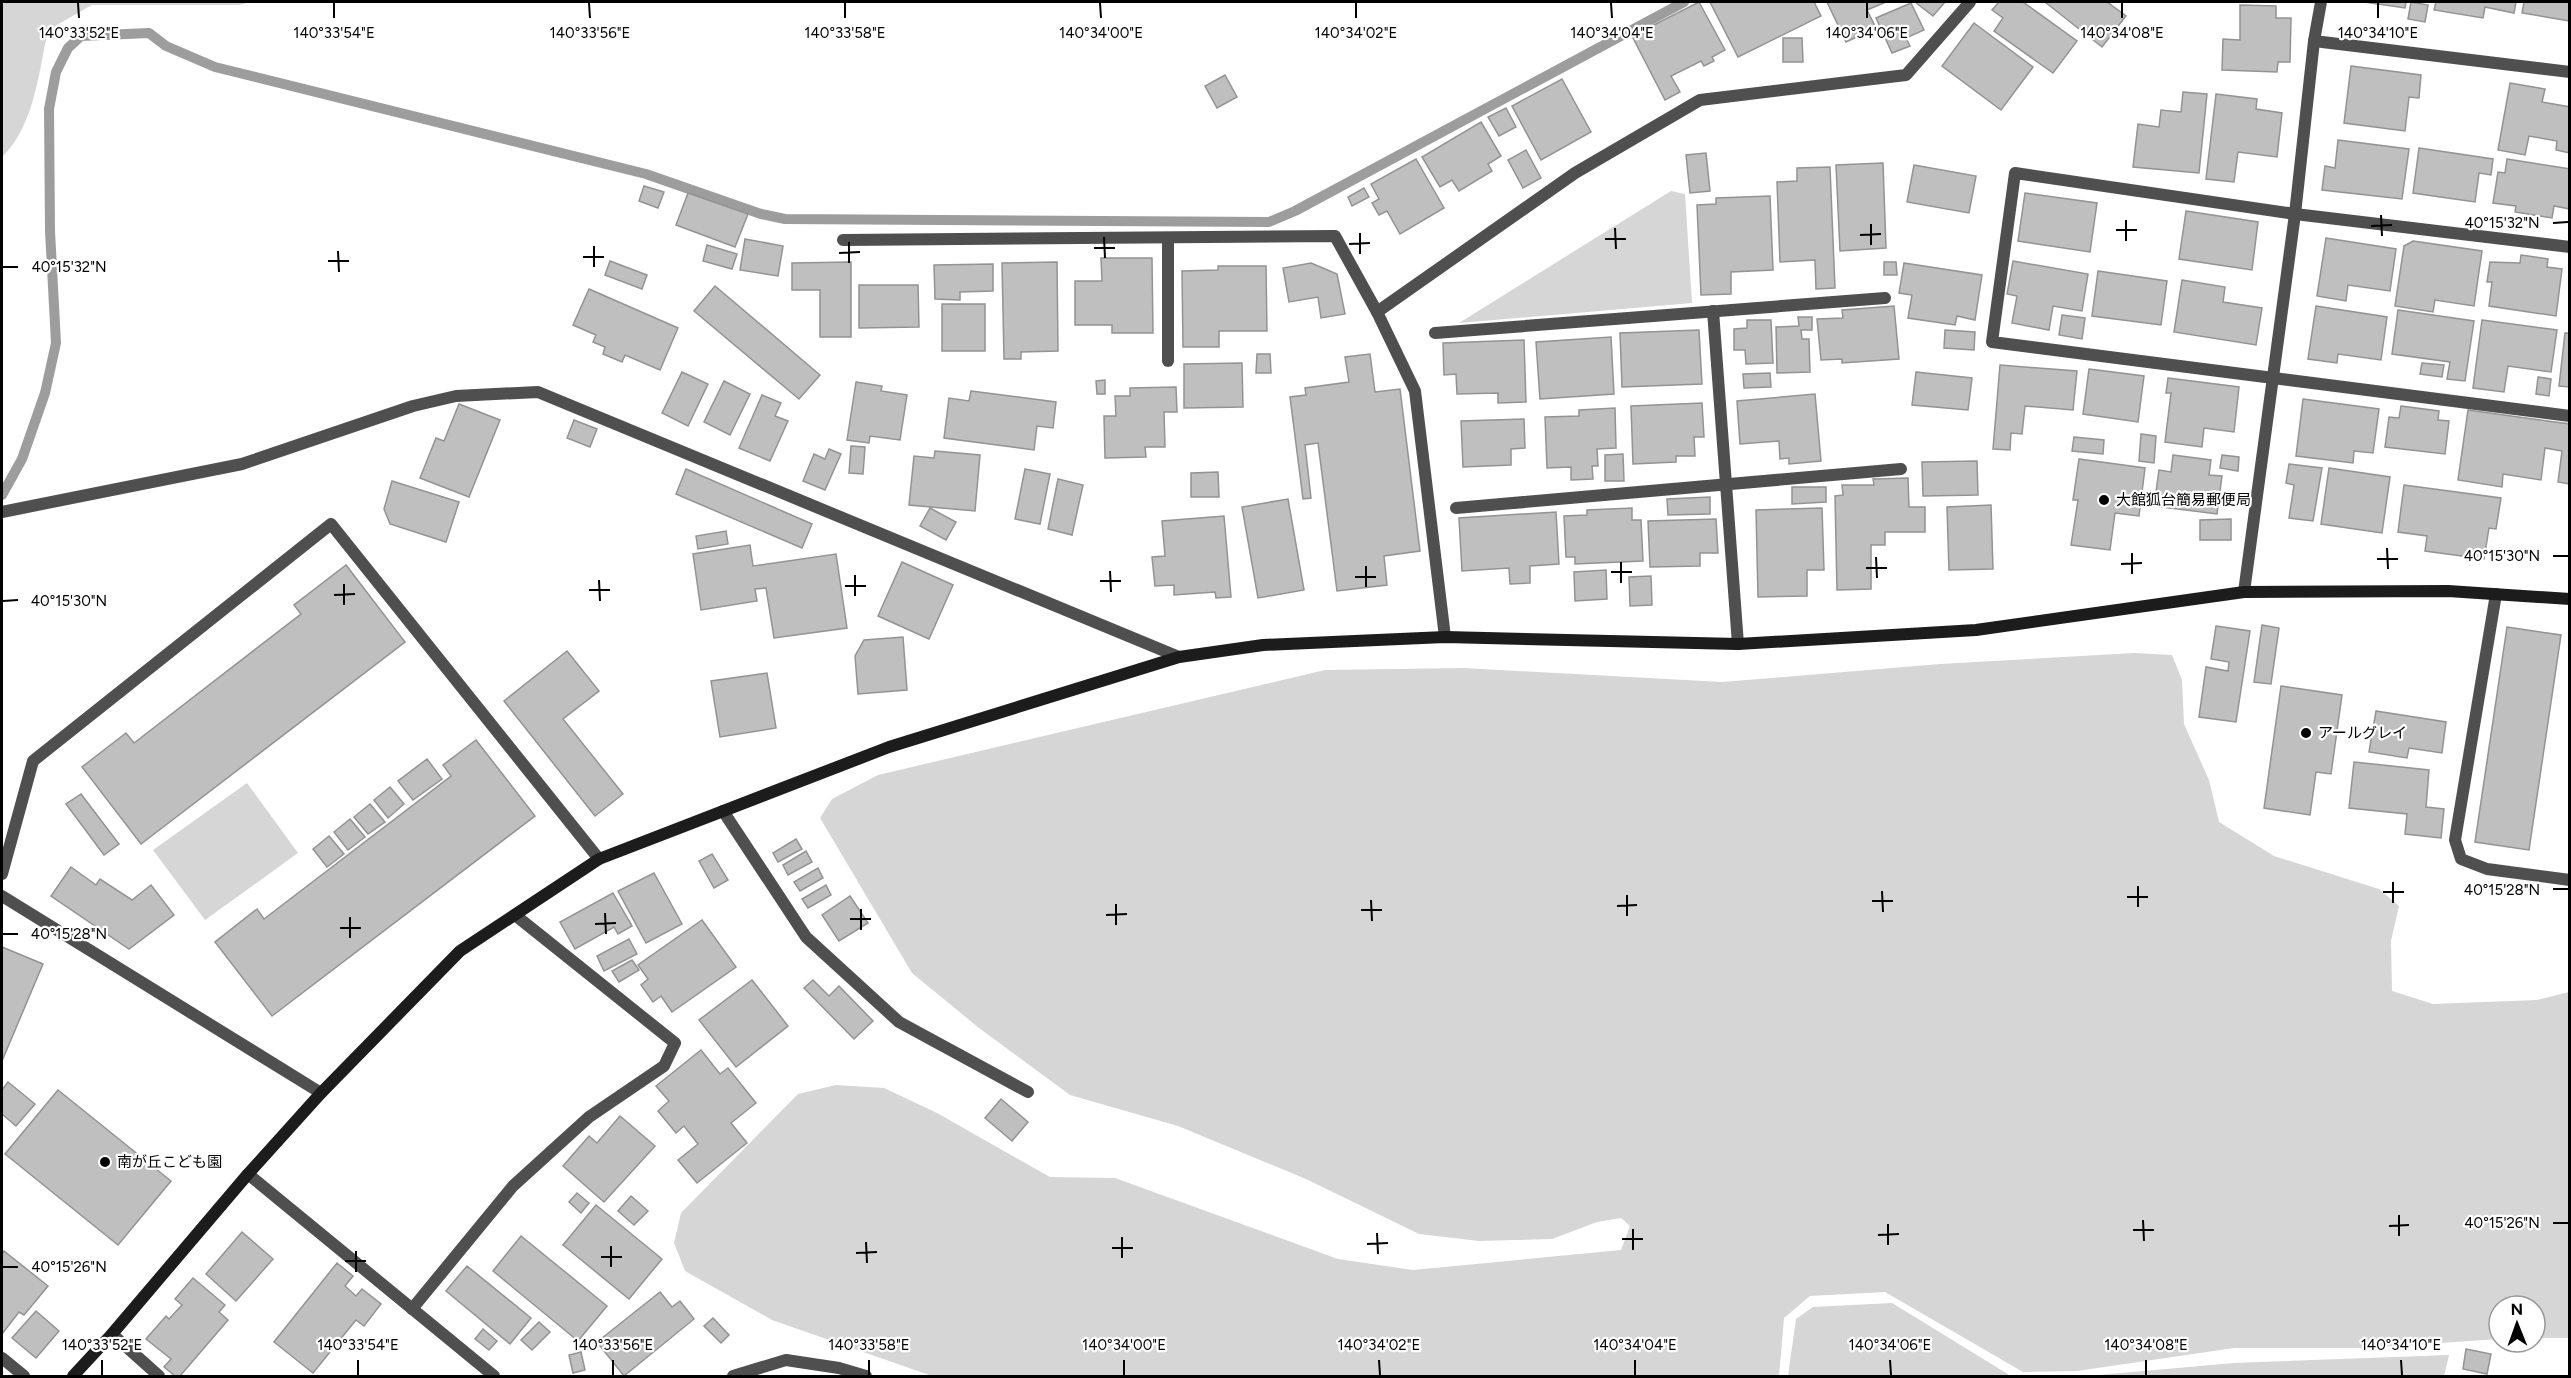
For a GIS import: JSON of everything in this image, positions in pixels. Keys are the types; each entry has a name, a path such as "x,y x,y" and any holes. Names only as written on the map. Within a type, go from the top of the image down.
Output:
{"street":[{"path":"1377,312 1575,173 1700,100 1906,75 1970,2"},
{"path":"2244,592 2274,377 2314,41 2321,2"},
{"path":"2314,41 2570,72"},
{"path":"2570,247 2295,214 2015,173 1992,342 2570,416"},
{"path":"843,240 1335,236 1377,312 1415,391 1445,637"},
{"path":"1168,238 1168,361"},
{"path":"1435,333 1885,298"},
{"path":"1713,311 1738,644"},
{"path":"2,512 242,464 413,406 445,398 538,392 1179,657"},
{"path":"1456,508 1901,469"},
{"path":"2,874 33,761 331,524 598,859"},
{"path":"73,1377 321,1093 460,951 598,859 889,747 1179,657 1263,645 1445,637 1738,644 1976,630 2244,592 2448,591 2570,599"},
{"path":"2496,594 2455,840 2461,859 2487,869 2570,880"},
{"path":"723,811 806,937 899,1022 1028,1092"},
{"path":"2,896 321,1093"},
{"path":"412,1309 513,1186 589,1117 664,1066 675,1043 515,915"},
{"path":"248,1174 494,1377"},
{"path":"112,1334 159,1377"},
{"path":"2,1358 24,1377"},
{"path":"733,1377 786,1360 839,1368 866,1377"}],"shaded area":[{"path":"2,2 251,2 239,5 92,5 48,30 34,98 13,145 2,157"},
{"path":"1671,191 1685,194 1692,303 1459,323"},
{"path":"2134,653 2172,655 2182,680 2184,724 2209,780 2219,822 2274,856 2379,889 2399,906 2391,941 2392,991 2433,1004 2537,1000 2569,992 2569,1338 2547,1338 2547,1294 2487,1294 2487,1340 2366,1348 2234,1348 2077,1371 2023,1372 1885,1292 1810,1296 1784,1318 1779,1376 932,1376 772,1320 685,1271 674,1243 681,1213 798,1094 836,1085 884,1088 937,1113 1050,1177 1115,1178 1338,1259 1413,1270 1621,1250 1630,1226 1621,1218 1597,1222 1552,1239 1479,1241 1419,1234 1306,1179 1178,1126 1070,1095 979,1028 912,973 820,818 832,799 878,775 1325,670 1463,668 1722,682 1940,664"},
{"path":"247,783 298,853 205,920 153,850"},
{"path":"1892,1303 2011,1376 1788,1376 1796,1319 1813,1307"},
{"path":"2449,1355 2444,1376 2087,1376 2234,1363"}],"building":[{"path":"1699,2 1725,50 1712,57 1714,61 1704,66 1701,61 1671,76 1680,92 1665,100 1632,36"},
{"path":"1710,2 1814,2 1821,16 1738,57"},
{"path":"1827,2 1886,2 1867,10 1876,28 1846,42"},
{"path":"1915,2 1945,2 1933,16"},
{"path":"1999,2 2023,2 2077,41 2053,73 1994,31 2003,18 1992,10"},
{"path":"2045,2 2107,2 2126,16 2102,47"},
{"path":"2364,2 2406,2 2405,8"},
{"path":"2411,2 2428,5 2425,22 2408,19"},
{"path":"2436,2 2516,2 2514,13 2485,7 2483,18 2434,10"},
{"path":"2524,2 2570,2 2570,21 2522,13"},
{"path":"1911,3 1924,30 1906,38 1910,46 1892,53 1876,18"},
{"path":"2240,5 2276,6 2276,18 2291,18 2290,62 2278,62 2277,72 2222,70 2223,39 2240,40"},
{"path":"1974,23 2033,67 2001,110 1942,66"},
{"path":"1783,38 1802,38 1803,62 1783,62"},
{"path":"2351,66 2421,75 2419,98 2409,97 2405,131 2344,123"},
{"path":"1225,75 1237,97 1217,108 1205,86"},
{"path":"1562,79 1591,132 1541,160 1512,106"},
{"path":"2510,83 2545,89 2542,102 2570,107 2570,153 2556,150 2557,141 2529,136 2525,155 2498,150"},
{"path":"2183,92 2207,94 2199,173 2133,167 2138,124 2159,127 2161,110 2181,112"},
{"path":"2216,94 2257,99 2256,109 2282,113 2277,157 2238,152 2234,182 2206,179"},
{"path":"1506,108 1516,127 1499,136 1488,117"},
{"path":"1481,122 1501,156 1488,164 1492,171 1459,191 1452,180 1440,187 1422,157"},
{"path":"2338,140 2409,149 2402,199 2322,190 2325,166 2335,168"},
{"path":"2419,148 2493,159 2491,175 2479,173 2475,202 2413,193"},
{"path":"1526,150 1541,178 1523,188 1508,160"},
{"path":"1706,153 1710,191 1690,193 1686,155"},
{"path":"1416,159 1444,208 1400,234 1387,211 1379,215 1372,203 1379,199 1371,184"},
{"path":"2507,159 2570,169 2570,209 2554,206 2552,218 2515,212 2516,206 2493,203 2498,172 2505,173"},
{"path":"1883,163 1886,248 1840,251 1836,165"},
{"path":"1914,165 1976,176 1969,213 1907,202"},
{"path":"1830,167 1835,288 1816,289 1815,260 1780,262 1777,182 1797,181 1797,168"},
{"path":"644,186 664,192 658,208 639,201"},
{"path":"1364,188 1369,197 1352,206 1348,197"},
{"path":"688,193 748,214 735,247 676,225"},
{"path":"2025,193 2097,203 2090,252 2018,241"},
{"path":"1770,196 1773,270 1731,272 1731,294 1701,295 1697,205 1716,204 1716,198"},
{"path":"2186,211 2258,222 2252,270 2179,259"},
{"path":"2326,238 2396,249 2390,291 2348,285 2346,301 2317,296"},
{"path":"745,239 783,246 778,276 740,270"},
{"path":"2413,241 2482,251 2474,306 2435,300 2433,312 2395,306 2404,246"},
{"path":"707,245 737,254 732,269 703,261"},
{"path":"2521,255 2548,259 2547,267 2562,269 2556,316 2489,306 2492,282 2487,282 2490,262 2520,263"},
{"path":"1101,258 1152,258 1153,333 1112,333 1112,325 1075,325 1075,281 1102,281"},
{"path":"610,261 647,275 642,289 605,275"},
{"path":"2013,261 2088,274 2082,311 2053,306 2049,330 2012,323 2017,296 2007,294"},
{"path":"851,262 851,337 820,337 820,290 792,290 792,263"},
{"path":"1057,262 1058,351 1021,352 1021,359 1004,359 1002,263"},
{"path":"1884,262 1896,262 1897,275 1884,275"},
{"path":"1311,263 1337,274 1345,314 1321,318 1318,297 1289,302 1283,268"},
{"path":"1904,263 1982,275 1975,320 1957,316 1955,325 1908,318 1912,295 1899,293"},
{"path":"993,264 993,291 960,292 960,300 935,299 934,265"},
{"path":"1218,266 1266,266 1267,331 1219,331 1219,347 1183,347 1182,271 1218,270"},
{"path":"2098,271 2167,281 2161,325 2092,316"},
{"path":"2182,280 2225,287 2223,302 2262,308 2256,345 2174,332"},
{"path":"859,285 918,285 919,327 859,328"},
{"path":"715,286 820,375 799,399 694,311"},
{"path":"589,289 678,328 660,370 625,355 622,362 603,354 605,347 593,342 596,335 573,325"},
{"path":"942,304 985,304 985,351 942,351"},
{"path":"1894,306 1899,359 1842,363 1842,359 1821,360 1817,319 1843,318 1842,310"},
{"path":"2316,306 2387,317 2381,360 2338,354 2337,363 2308,359"},
{"path":"2398,310 2474,321 2465,381 2447,379 2450,362 2392,354"},
{"path":"2062,315 2085,318 2082,339 2059,335"},
{"path":"1798,317 1812,317 1812,330 1801,330 1802,339 1809,339 1810,372 1777,373 1776,327 1799,326"},
{"path":"1747,320 1771,320 1773,363 1746,364 1745,350 1734,350 1734,329 1747,328"},
{"path":"2482,320 2557,330 2551,372 2508,366 2504,392 2473,388"},
{"path":"1699,330 1702,384 1622,387 1620,333"},
{"path":"1945,330 1975,332 1974,350 1944,348"},
{"path":"2565,333 2570,333 2570,387 2559,386"},
{"path":"1611,337 1614,394 1540,399 1536,342"},
{"path":"1524,340 1526,402 1498,403 1498,393 1457,394 1456,374 1444,375 1443,343"},
{"path":"1257,354 1270,354 1271,373 1256,373"},
{"path":"1370,354 1375,392 1400,389 1420,551 1384,556 1387,585 1337,591 1318,443 1305,445 1311,498 1303,499 1290,397 1306,395 1305,388 1349,382 1345,357"},
{"path":"1242,363 1243,407 1184,408 1184,364"},
{"path":"2422,363 2444,365 2442,377 2420,374"},
{"path":"2000,365 2077,371 2073,410 2025,406 2022,434 2011,433 2010,450 1993,449"},
{"path":"2089,369 2144,376 2138,422 2083,414"},
{"path":"682,372 708,384 688,426 662,413"},
{"path":"1916,372 1972,378 1968,410 1912,405"},
{"path":"1770,373 1771,387 1744,388 1743,374"},
{"path":"2538,377 2551,379 2549,396 2536,394"},
{"path":"2168,378 2239,387 2234,432 2204,428 2202,447 2165,442 2171,393 2166,393"},
{"path":"1105,380 1105,394 1097,394 1096,381"},
{"path":"724,381 750,394 730,435 704,422"},
{"path":"856,382 882,386 881,391 907,395 900,440 870,436 869,443 847,440"},
{"path":"1176,387 1177,412 1164,412 1165,447 1145,447 1146,457 1105,458 1104,416 1116,416 1115,396 1130,396 1130,388"},
{"path":"971,391 1056,402 1053,428 1037,426 1034,450 944,438 949,398 969,401"},
{"path":"1815,394 1821,461 1789,464 1789,458 1780,459 1779,441 1740,444 1737,401"},
{"path":"762,395 781,403 775,416 788,421 770,461 739,448"},
{"path":"2303,399 2379,409 2373,453 2354,451 2353,463 2296,456"},
{"path":"1702,403 1704,437 1694,437 1695,456 1676,456 1676,462 1633,464 1631,406"},
{"path":"459,404 500,420 469,497 420,478 436,438 444,441"},
{"path":"2401,406 2439,411 2438,420 2449,421 2445,454 2385,447 2389,417 2399,418"},
{"path":"1615,408 1616,448 1597,449 1598,466 1592,466 1593,479 1571,480 1571,467 1547,468 1545,417 1579,416 1579,410"},
{"path":"2468,410 2570,424 2570,484 2558,482 2562,451 2545,448 2541,480 2503,474 2502,487 2458,480"},
{"path":"1524,419 1525,448 1511,449 1511,465 1463,467 1461,421"},
{"path":"574,420 597,429 590,447 567,438"},
{"path":"2141,434 2156,436 2154,463 2139,461"},
{"path":"2074,437 2104,440 2103,454 2072,451"},
{"path":"851,446 865,447 863,474 849,473"},
{"path":"829,449 841,454 825,490 803,481 814,454 825,459"},
{"path":"935,451 980,455 975,511 909,505 914,456 934,458"},
{"path":"1623,454 1624,481 1605,481 1605,455"},
{"path":"2173,455 2211,460 2209,475 2222,476 2217,514 2154,506 2159,470 2171,472"},
{"path":"2222,455 2239,457 2238,471 2220,468"},
{"path":"2079,459 2145,468 2139,516 2115,513 2110,550 2071,545 2078,500 2073,500"},
{"path":"1977,461 1978,495 1923,496 1922,462"},
{"path":"2289,464 2322,468 2313,521 2289,518 2294,485 2286,483"},
{"path":"2329,468 2390,477 2382,533 2321,524"},
{"path":"686,469 812,524 802,548 676,494"},
{"path":"1025,469 1050,474 1040,524 1015,519"},
{"path":"1218,472 1219,497 1191,497 1191,473"},
{"path":"1908,478 1909,507 1925,507 1925,532 1885,532 1885,545 1871,545 1871,589 1837,590 1835,496 1843,495 1842,485 1874,485 1873,479"},
{"path":"1058,479 1083,485 1072,535 1048,529"},
{"path":"392,481 459,502 446,542 390,524 384,509"},
{"path":"2404,485 2501,498 2496,529 2489,528 2484,559 2425,551 2427,536 2398,532"},
{"path":"1792,487 1826,487 1826,502 1792,504"},
{"path":"1710,497 1710,514 1668,515 1667,499"},
{"path":"1288,499 1304,590 1258,598 1242,507"},
{"path":"1991,505 1993,569 1949,570 1947,507"},
{"path":"930,508 956,522 946,540 920,526"},
{"path":"1632,508 1632,520 1641,520 1643,561 1575,564 1575,557 1566,557 1564,516 1587,515 1587,510"},
{"path":"1822,508 1824,570 1807,570 1807,596 1758,597 1756,510"},
{"path":"1556,512 1559,564 1530,566 1530,583 1510,584 1509,568 1462,571 1459,518"},
{"path":"1224,516 1231,597 1216,598 1215,592 1174,595 1174,585 1155,586 1152,557 1165,556 1162,521"},
{"path":"1716,519 1718,553 1700,553 1700,566 1650,567 1648,521"},
{"path":"2231,519 2231,540 2200,540 2200,520"},
{"path":"726,531 728,544 698,549 696,536"},
{"path":"750,545 753,566 836,554 847,628 774,638 766,588 755,589 757,601 701,610 693,554"},
{"path":"902,562 953,585 929,639 878,616"},
{"path":"346,565 405,642 141,844 82,767 126,733 134,743 301,614 294,605"},
{"path":"1606,570 1607,599 1575,601 1574,572"},
{"path":"1651,576 1652,605 1630,606 1629,577"},
{"path":"2262,625 2279,628 2271,684 2254,682"},
{"path":"2216,626 2250,631 2236,722 2199,717 2206,667 2228,671 2229,662 2211,659"},
{"path":"2507,627 2561,635 2529,850 2475,842"},
{"path":"903,637 907,690 858,694 855,656 864,640"},
{"path":"567,651 599,691 563,719 623,794 595,816 504,701"},
{"path":"767,673 776,728 720,737 711,681"},
{"name":"アールグレイ","path":"2281,686 2342,695 2331,774 2316,772 2310,815 2264,808"},
{"path":"2376,711 2446,722 2442,753 2409,748 2407,758 2369,752"},
{"path":"476,740 535,816 272,1016 215,942 257,909 264,919 451,776 443,765"},
{"path":"427,759 442,779 413,800 398,781"},
{"path":"2354,762 2429,770 2426,807 2444,809 2441,838 2405,834 2407,814 2349,808"},
{"path":"390,787 404,804 388,818 374,800"},
{"path":"81,794 119,844 104,855 66,804"},
{"path":"370,804 385,822 368,834 354,817"},
{"path":"350,819 365,837 348,850 334,832"},
{"path":"329,836 344,854 327,867 313,849"},
{"path":"796,839 802,849 778,862 773,853"},
{"path":"806,851 812,862 788,875 783,865"},
{"path":"712,854 728,880 714,888 699,861"},
{"path":"71,867 96,885 100,879 132,900 151,885 174,915 129,949 51,896"},
{"path":"818,868 823,878 800,891 794,882"},
{"path":"654,873 682,924 646,943 618,891"},
{"path":"826,885 831,895 808,908 802,899"},
{"path":"613,893 632,926 618,934 614,927 575,949 560,922"},
{"path":"850,896 868,923 839,941 822,915"},
{"path":"702,920 736,967 672,1012 661,996 653,1002 641,985 648,979 638,965"},
{"path":"629,939 637,954 604,971 597,956"},
{"path":"2,947 43,964 2,1061"},
{"path":"632,960 639,970 619,982 612,971"},
{"path":"752,980 788,1026 736,1067 699,1020"},
{"path":"813,980 829,996 839,986 873,1021 854,1039 804,988"},
{"path":"701,1050 720,1074 728,1068 756,1103 731,1123 747,1143 697,1183 678,1160 698,1144 684,1126 676,1133 658,1111 669,1101 656,1086"},
{"path":"8,1082 35,1104 16,1126 2,1114 2,1090"},
{"path":"58,1090 171,1181 118,1245 5,1154"},
{"path":"1001,1099 1028,1122 1012,1141 985,1118"},
{"path":"620,1116 655,1146 604,1202 563,1166 589,1136 597,1143"},
{"path":"577,1193 589,1203 581,1213 569,1202"},
{"path":"631,1196 648,1211 634,1225 618,1211"},
{"path":"596,1205 662,1259 629,1299 563,1245"},
{"path":"242,1232 273,1259 236,1301 206,1274"},
{"path":"521,1236 607,1306 578,1341 493,1271"},
{"path":"4,1251 48,1286 24,1315 19,1312 2,1334 2,1255"},
{"path":"337,1263 353,1276 345,1286 356,1296 362,1289 381,1304 364,1326 356,1320 313,1373 274,1342"},
{"path":"467,1266 531,1318 510,1344 446,1291"},
{"path":"193,1278 225,1305 219,1312 228,1320 180,1376 175,1376 164,1367 171,1359 146,1339 166,1316 169,1319 182,1305 175,1299"},
{"path":"660,1292 672,1307 680,1301 694,1319 624,1376 597,1342"},
{"path":"36,1311 59,1331 36,1358 12,1338"},
{"path":"713,1318 729,1335 721,1343 704,1326"},
{"path":"539,1322 550,1332 532,1350 521,1340"},
{"path":"483,1329 497,1341 489,1350 475,1339"},
{"path":"2466,1349 2491,1354 2487,1374 2463,1369"},
{"path":"581,1352 585,1370 573,1373 569,1355"}],"waterway":[{"path":"2,495 22,459 45,393 56,343 50,231 49,109 56,72 68,48 81,36 149,33 166,46 215,67 646,174 761,214 785,219 1269,222 1295,211 1684,2"}],"place":[{"name":"大館狐台簡易郵便局","path":"2104,500"},
{"name":"アールグレイ","path":"2306,733"},
{"name":"南が丘こども園","path":"105,1162"}]}
